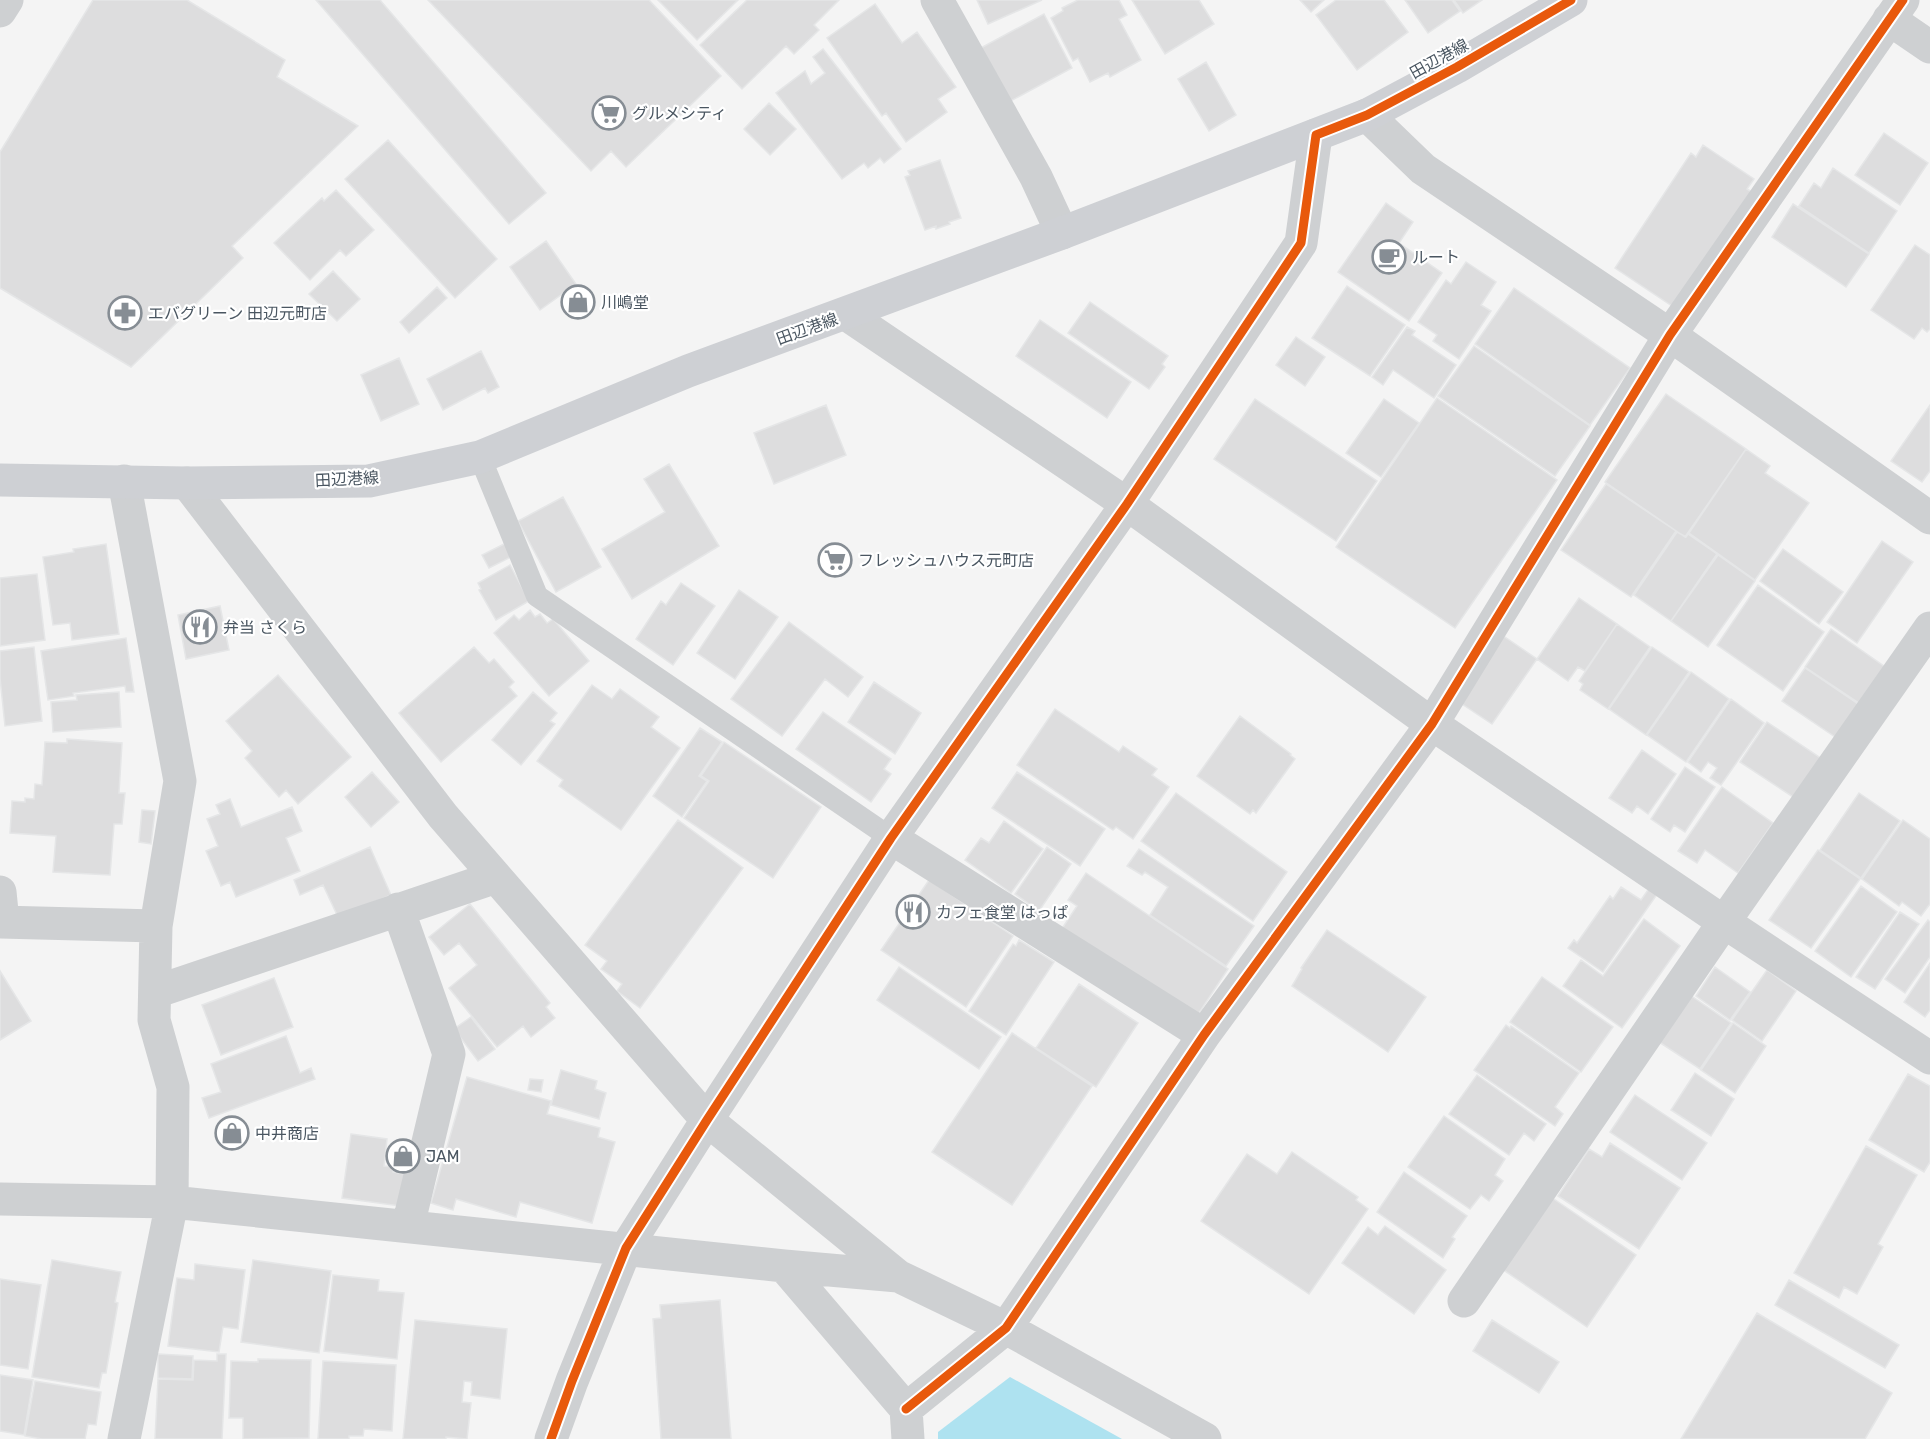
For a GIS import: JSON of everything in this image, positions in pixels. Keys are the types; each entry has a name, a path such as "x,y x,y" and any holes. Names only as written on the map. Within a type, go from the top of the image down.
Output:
{"main road":[{"name":"田辺港線","path":"0,480 187,483 369,481 480,457 688,371 1062,233 1367,115 1458,67 1571,0"}],"street":[{"path":"0,11 7,0"},
{"path":"937,0 1036,177 1062,233"},
{"path":"784,1266 907,1424 1006,1328 1204,1035 1432,724 1670,335 1896,9 1930,47"},
{"path":"1367,115 1423,169 1670,335 1930,518"},
{"path":"551,1439 626,1248 891,838 1127,504 1301,243 1316,135"},
{"path":"846,314 1127,504 1432,724 1930,1058"},
{"path":"124,481 180,781 156,926 154,992 154,1020 173,1087 172,1202 124,1439"},
{"path":"187,483 443,816 707,1120 898,1276 1006,1328 1205,1439"},
{"path":"1464,1301 1724,922 1930,628"},
{"path":"891,838 1204,1035"},
{"path":"154,992 496,877"},
{"path":"398,909 449,1054 408,1226"},
{"path":"1,912 156,926"},
{"path":"0,1198 172,1202 898,1276"}],"lane":[{"path":"480,457 537,596 891,838"}],"water":[{"path":"1010,1377 1122,1439 938,1439 938,1432"}],"building":[{"path":"93,0 187,0 285,60 277,77 358,126 232,246 243,258 131,367 0,288 0,152"},
{"path":"316,0 380,0 546,193 509,224"},
{"name":"グルメシティ","path":"428,0 649,0 721,76 626,167 611,151 591,171"},
{"path":"658,0 738,0 697,40"},
{"path":"747,0 839,0 814,25 819,30 794,54 786,46 742,89 700,45"},
{"path":"977,0 1042,0 988,24"},
{"path":"1078,0 1119,0 1127,15 1119,19 1141,60 1110,77 1108,73 1090,82 1078,58 1073,61 1051,18 1063,11 1062,8"},
{"path":"1132,0 1199,0 1214,24 1165,54"},
{"path":"1300,0 1324,0 1311,12"},
{"path":"1336,0 1384,0 1408,32 1357,70 1316,15"},
{"path":"1405,0 1452,0 1460,11 1428,33"},
{"path":"1454,0 1482,0 1463,13"},
{"path":"875,4 902,43 917,32 956,87 938,99 947,112 906,142 886,113 882,116 827,38"},
{"path":"1044,14 1072,68 1005,104 977,50"},
{"path":"823,49 901,149 884,163 880,158 868,168 864,163 842,179 776,93 805,71 811,84 825,73 813,57"},
{"path":"1206,62 1236,115 1209,131 1178,79"},
{"path":"769,103 796,129 770,155 744,129"},
{"path":"1884,133 1928,163 1900,205 1855,175"},
{"path":"388,140 497,259 455,298 345,179"},
{"path":"1703,145 1754,179 1747,189 1752,192 1675,308 1615,268 1691,153 1696,157"},
{"path":"940,160 961,218 936,229 936,226 925,230 905,177 910,175 908,171"},
{"path":"1833,168 1897,211 1869,253 1799,206 1814,183 1821,188"},
{"path":"336,190 374,230 346,256 340,250 310,280 274,243 322,198 324,201"},
{"path":"1386,203 1413,222 1399,243 1442,273 1409,321 1338,272"},
{"path":"1793,204 1869,254 1846,287 1772,237"},
{"path":"546,241 576,284 540,310 510,267"},
{"path":"1915,245 1930,255 1930,329 1927,332 1922,328 1914,339 1871,310"},
{"path":"1466,262 1496,282 1481,305 1491,311 1459,359 1433,341 1437,335 1418,322 1446,280 1451,284"},
{"path":"333,271 360,299 337,321 309,294"},
{"path":"1347,286 1405,325 1370,376 1312,338"},
{"path":"437,287 447,298 409,333 400,322"},
{"path":"1514,288 1630,368 1590,425 1475,344"},
{"path":"1090,302 1168,356 1162,364 1165,367 1149,389 1068,333"},
{"path":"1040,320 1131,382 1107,418 1016,356"},
{"path":"1407,327 1415,331 1412,335 1456,365 1434,398 1393,370 1383,385 1372,377"},
{"path":"1296,337 1325,357 1305,386 1276,365"},
{"path":"1474,346 1590,426 1555,476 1438,396"},
{"path":"481,351 499,387 488,393 485,388 443,410 427,379"},
{"path":"399,358 419,404 381,421 361,375"},
{"path":"1666,394 1746,449 1685,537 1605,482"},
{"path":"1437,398 1557,480 1455,628 1336,547"},
{"path":"1255,399 1377,481 1336,541 1214,459"},
{"path":"1384,399 1419,423 1381,477 1346,453"},
{"path":"826,405 846,455 774,484 754,433"},
{"path":"1930,405 1930,471 1922,482 1891,461"},
{"path":"1746,449 1770,466 1765,473 1809,503 1755,580 1689,533"},
{"path":"669,464 719,546 632,599 602,549 665,512 644,479"},
{"path":"1606,484 1676,531 1631,597 1561,550"},
{"path":"563,497 601,567 556,592 518,521"},
{"path":"1677,532 1686,537 1688,534 1717,554 1671,621 1634,595"},
{"path":"1882,541 1913,562 1857,643 1827,622"},
{"path":"506,543 513,556 489,568 482,555"},
{"path":"106,544 119,634 72,640 70,623 53,625 43,557"},
{"path":"1783,549 1843,592 1819,624 1760,581"},
{"path":"1718,555 1755,581 1708,647 1671,621"},
{"path":"510,565 529,601 496,620 479,590 481,589 478,583"},
{"path":"37,574 45,640 0,646 0,578"},
{"path":"681,583 715,606 673,665 636,639 661,601 666,605"},
{"path":"1758,585 1824,632 1783,691 1717,645"},
{"path":"739,590 778,617 735,679 697,653"},
{"path":"1579,598 1617,624 1585,671 1578,667 1568,681 1537,659"},
{"path":"220,606 229,650 186,659 178,615"},
{"path":"530,610 535,617 540,614 547,623 553,619 589,661 549,696 494,633 514,615 519,620"},
{"path":"789,622 863,677 848,697 825,679 782,736 731,699"},
{"path":"1617,624 1650,647 1608,709 1580,690 1583,684 1579,681"},
{"path":"1831,629 1891,671 1865,707 1805,667"},
{"path":"1502,635 1537,659 1492,724 1456,700"},
{"path":"126,638 134,692 126,692 125,686 73,693 74,696 48,700 41,651"},
{"path":"34,647 42,721 5,726 0,651"},
{"path":"474,647 489,663 494,659 514,682 509,687 517,696 441,762 399,713"},
{"path":"1652,647 1689,672 1646,735 1609,709"},
{"path":"1805,668 1864,708 1841,741 1782,701"},
{"path":"1691,672 1729,699 1686,762 1647,735"},
{"path":"278,675 351,757 298,804 286,790 279,797 245,758 252,751 226,721"},
{"path":"874,682 921,713 895,754 848,722"},
{"path":"592,685 612,699 620,689 659,717 651,727 680,748 621,830 559,786 563,780 537,761"},
{"path":"119,692 121,727 53,732 51,702 77,700 76,695"},
{"path":"533,692 557,713 550,721 555,724 521,765 492,740"},
{"path":"1731,699 1764,723 1721,785 1710,778 1717,768 1708,762 1701,772 1688,762"},
{"path":"1055,709 1119,752 1123,746 1157,769 1152,775 1169,787 1133,839 1116,827 1113,830 1017,765"},
{"path":"823,712 891,759 884,769 891,774 871,802 796,749"},
{"path":"1240,716 1295,759 1256,813 1253,810 1250,814 1197,776"},
{"path":"1767,722 1825,761 1799,801 1740,762"},
{"path":"700,728 722,742 699,776 707,781 682,817 653,796"},
{"path":"67,739 122,743 119,793 125,793 122,824 114,824 110,875 53,872 56,836 10,833 12,801 25,802 25,798 34,799 35,784 42,785 45,742 67,743"},
{"path":"724,742 821,807 773,878 684,818 709,781 701,776"},
{"path":"1642,750 1676,774 1648,814 1637,806 1632,813 1609,798"},
{"path":"1685,767 1715,787 1685,832 1674,825 1670,832 1651,819"},
{"path":"372,772 399,802 371,827 345,797"},
{"path":"1017,772 1105,829 1080,866 992,808"},
{"path":"1722,787 1773,823 1738,873 1705,850 1697,863 1678,851"},
{"path":"1176,793 1287,872 1253,921 1141,841"},
{"path":"1859,793 1900,821 1861,878 1820,850"},
{"path":"230,799 241,827 292,807 302,831 286,838 300,871 236,897 230,882 221,886 206,851 218,846 207,819 220,814 216,805"},
{"path":"142,810 155,811 151,844 139,842"},
{"path":"678,820 743,868 640,1008 617,991 622,984 601,969 607,961 585,945"},
{"path":"1903,820 1930,839 1930,904 1921,916 1902,902 1899,906 1862,879"},
{"path":"1004,821 1043,849 1011,893 965,860 981,838 989,843"},
{"path":"370,847 391,895 338,917 323,885 300,895 294,880"},
{"path":"1047,847 1071,864 1039,911 1015,894"},
{"path":"1139,849 1254,926 1226,966 1150,915 1168,887 1145,872 1142,875 1127,866"},
{"path":"1818,850 1860,879 1811,948 1769,920"},
{"path":"1086,873 1228,969 1193,1022 1059,933 1077,906 1068,900"},
{"path":"929,880 1013,936 966,1007 881,950"},
{"path":"1861,886 1897,912 1851,977 1815,951"},
{"path":"1621,887 1641,900 1650,887 1658,893 1603,972 1568,948 1574,940 1577,943 1610,896 1613,899"},
{"path":"470,904 550,1003 546,1007 555,1018 531,1037 523,1026 497,1047 449,988 477,965 459,943 444,955 429,937"},
{"path":"1900,912 1919,924 1875,989 1856,977"},
{"path":"1644,919 1680,946 1622,1028 1563,986 1581,960 1603,976"},
{"path":"1928,920 1930,922 1930,957 1905,993 1885,979"},
{"path":"1327,930 1426,997 1388,1052 1292,986 1301,968"},
{"path":"1019,940 1054,962 1006,1035 969,1011 1013,944 1016,946"},
{"path":"1930,963 1930,1010 1925,1017 1904,1002"},
{"path":"899,967 1001,1037 979,1069 877,1000"},
{"path":"1715,967 1750,992 1730,1020 1696,996"},
{"path":"1767,970 1796,991 1762,1041 1732,1020"},
{"path":"0,971 31,1021 0,1040"},
{"path":"1542,977 1613,1027 1581,1072 1510,1022"},
{"path":"274,978 293,1027 221,1055 202,1005"},
{"path":"1079,984 1138,1023 1096,1087 1036,1048"},
{"path":"1690,995 1731,1023 1700,1069 1659,1042"},
{"path":"471,1017 495,1049 478,1061 454,1029"},
{"path":"1733,1023 1766,1046 1735,1093 1701,1070"},
{"path":"1506,1025 1510,1028 1511,1026 1579,1073 1555,1107 1563,1114 1555,1126 1474,1070"},
{"path":"1012,1033 1092,1086 1012,1205 932,1152"},
{"path":"286,1036 300,1073 311,1068 315,1079 209,1118 202,1098 221,1092 211,1064"},
{"path":"561,1070 597,1081 595,1089 606,1093 599,1119 551,1105"},
{"path":"1695,1073 1734,1099 1711,1136 1671,1110"},
{"path":"1908,1074 1930,1086 1930,1162 1924,1172 1869,1140"},
{"path":"1477,1075 1546,1124 1534,1141 1524,1133 1509,1155 1449,1114"},
{"path":"467,1077 551,1101 547,1114 600,1128 598,1137 615,1142 592,1223 520,1202 516,1217 456,1199 453,1210 431,1203"},
{"path":"530,1079 543,1080 541,1092 528,1090"},
{"path":"1635,1095 1707,1143 1682,1180 1610,1132"},
{"path":"1444,1116 1505,1159 1495,1175 1503,1181 1489,1201 1481,1195 1470,1209 1408,1167"},
{"path":"351,1134 387,1139 384,1166 394,1167 393,1172 404,1174 400,1206 342,1198"},
{"path":"1610,1143 1680,1188 1639,1249 1558,1196 1589,1149 1602,1157"},
{"path":"1866,1146 1917,1175 1878,1244 1883,1247 1857,1294 1844,1287 1839,1298 1794,1273"},
{"path":"1292,1152 1358,1197 1356,1200 1368,1209 1309,1294 1201,1221 1247,1154 1277,1174"},
{"path":"1404,1172 1467,1216 1452,1237 1455,1239 1443,1258 1377,1212"},
{"path":"1548,1195 1636,1255 1587,1327 1499,1267"},
{"path":"1385,1226 1446,1270 1414,1314 1342,1263 1368,1227 1378,1235"},
{"path":"52,1260 121,1272 106,1373 102,1373 99,1388 32,1377"},
{"path":"253,1260 331,1271 319,1353 241,1342"},
{"path":"195,1264 245,1270 238,1329 223,1327 219,1352 168,1346 177,1278 194,1280"},
{"path":"333,1275 379,1280 378,1291 404,1293 397,1359 324,1351"},
{"path":"0,1279 41,1285 28,1369 0,1365"},
{"path":"1789,1280 1899,1345 1885,1368 1775,1305"},
{"path":"720,1300 731,1439 661,1439 653,1319 661,1318 660,1305"},
{"path":"1757,1313 1892,1393 1865,1439 1681,1439"},
{"path":"415,1320 507,1329 500,1399 471,1395 472,1382 464,1381 462,1402 471,1403 467,1439 446,1437 446,1439 403,1439"},
{"path":"1492,1320 1559,1362 1539,1393 1473,1351"},
{"path":"158,1354 193,1356 192,1379 158,1378"},
{"path":"217,1354 226,1354 222,1439 155,1439 158,1379 193,1380 194,1360 217,1361"},
{"path":"258,1359 311,1360 309,1438 243,1439 243,1418 229,1418 231,1361 258,1362"},
{"path":"323,1361 396,1365 392,1431 364,1429 363,1436 349,1436 349,1439 318,1439"},
{"path":"0,1375 33,1380 24,1435 0,1431"},
{"path":"35,1381 101,1392 96,1425 88,1424 85,1439 42,1439 25,1436"}],"cycle path":[{"path":"551,1439 626,1248 891,838 1127,504 1301,243 1316,135 1367,115 1457,67 1571,0"},
{"path":"906,1409 1006,1328 1204,1035 1432,724 1670,335 1903,0"}],"place":[{"name":"グルメシティ","path":"609,113"},
{"name":"ルート","path":"1389,257"},
{"name":"川嶋堂","path":"578,302"},
{"name":"エバグリーン 田辺元町店","path":"125,313"},
{"name":"フレッシュハウス元町店","path":"835,560"},
{"name":"弁当 さくら","path":"200,627"},
{"name":"カフェ食堂 はっぱ","path":"913,912"},
{"name":"中井商店","path":"232,1133"},
{"name":"JAM","path":"403,1156"}]}
